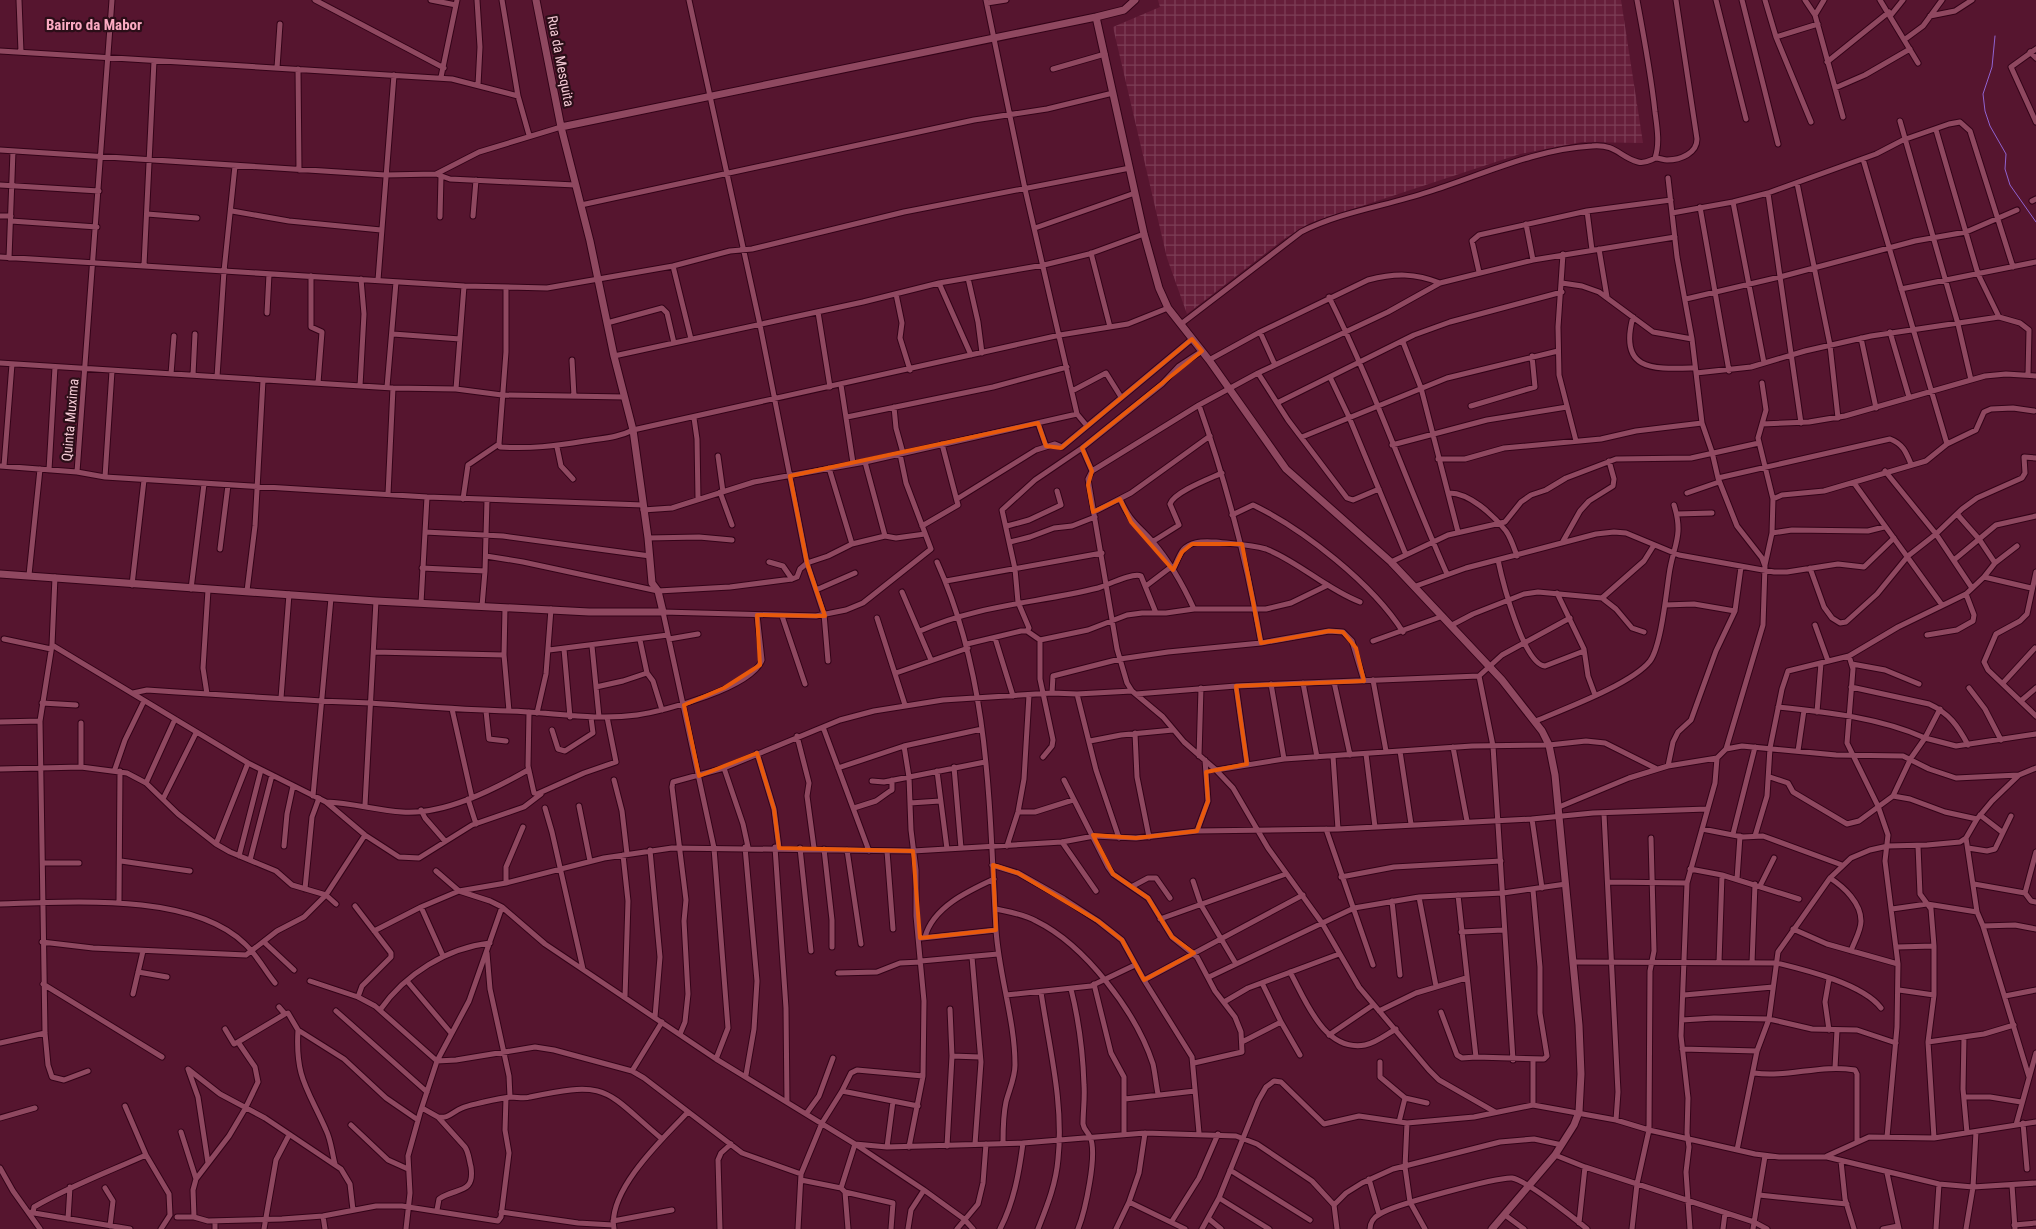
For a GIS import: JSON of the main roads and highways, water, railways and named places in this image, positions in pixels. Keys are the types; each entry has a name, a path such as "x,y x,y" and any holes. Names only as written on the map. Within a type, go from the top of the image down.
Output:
{"waterway":[{"path":"1995,36 1992,67 1983,94 1985,111 1990,126 2006,154 2005,169 2010,185 2036,222"}],"district":[{"name":"Bairro da Mabor","path":"94,25"}]}
